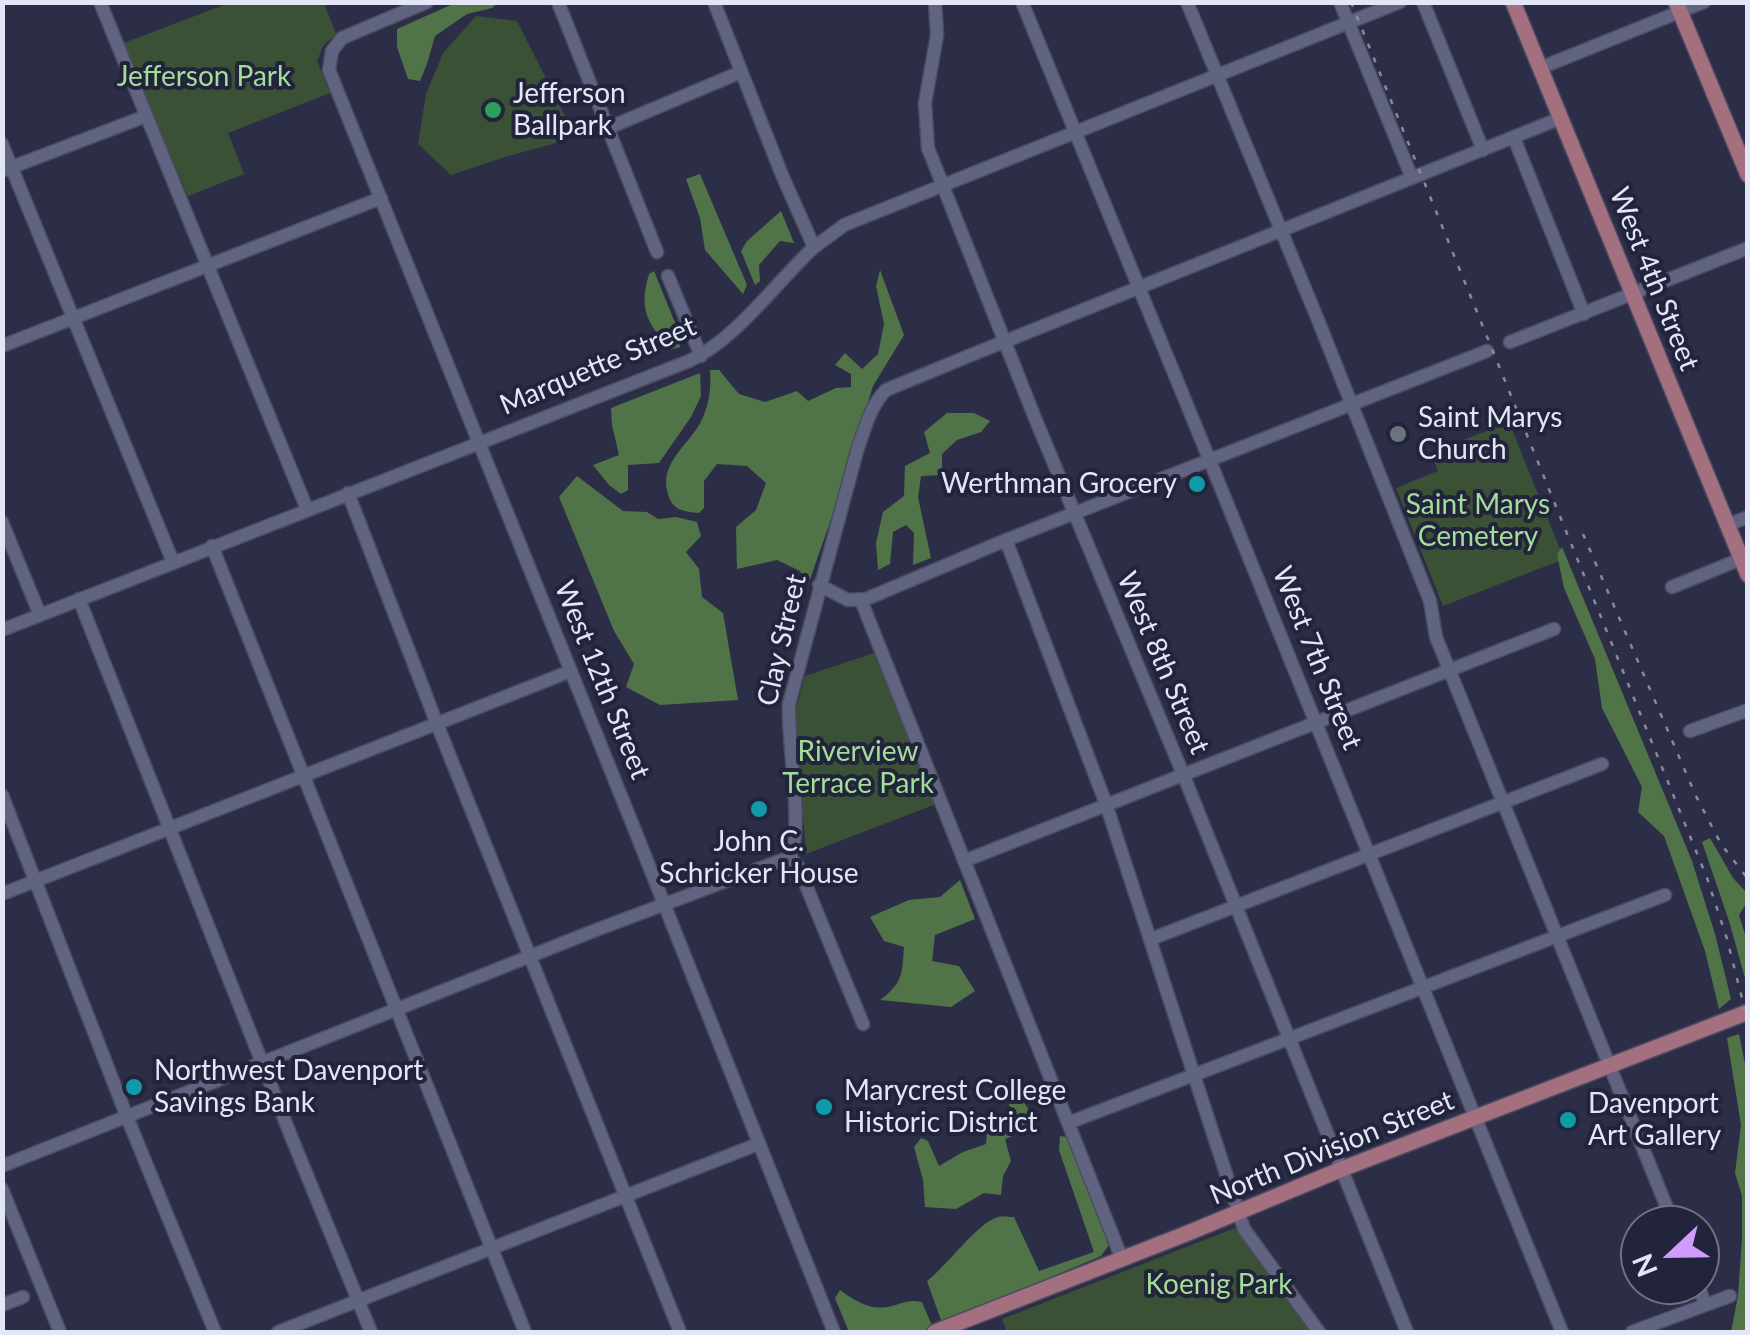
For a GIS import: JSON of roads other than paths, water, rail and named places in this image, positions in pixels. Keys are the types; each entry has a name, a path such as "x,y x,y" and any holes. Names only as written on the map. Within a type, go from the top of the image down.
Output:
{"main road":[{"name":"West 4th Street","path":"1513,2 1748,575"},
{"path":"1679,7 1748,175"},
{"name":"North Division Street","path":"935,1332 1748,1012"}],"street":[{"path":"100,2 307,509"},
{"name":"West 12th Street","path":"427,2 342,38 329,59 329,70 834,1332"},
{"path":"558,2 657,252"},
{"path":"714,2 814,248"},
{"name":"West 8th Street","path":"936,2 937,35 925,103 928,148 1407,1332"},
{"name":"West 7th Street","path":"1022,2 1562,1332"},
{"path":"1187,2 1430,601 1436,637 1666,1205"},
{"path":"1340,2 1412,178"},
{"name":"Marquette Street","path":"2,630 701,356 814,248 844,225 1400,2"},
{"path":"1424,2 1483,150"},
{"path":"1540,68 1679,7 1704,2"},
{"path":"608,128 742,72"},
{"path":"7,169 146,116"},
{"name":"Clay Street","path":"790,857 796,837 789,704 856,451 872,411 886,390 1561,118"},
{"path":"1514,138 1584,314"},
{"path":"2,144 7,169 74,318 173,562"},
{"path":"2,346 381,198"},
{"path":"1510,342 1748,248"},
{"path":"668,276 701,356"},
{"path":"820,584 848,600 861,600 1487,352"},
{"path":"348,493 680,1332"},
{"path":"1727,525 1748,517"},
{"path":"2,522 40,615"},
{"path":"1006,540 1106,804 1244,1229 1318,1332"},
{"path":"212,546 525,1332"},
{"path":"1672,586 1741,559"},
{"path":"79,600 371,1332"},
{"path":"861,600 1122,1259"},
{"path":"964,860 1554,629"},
{"path":"2,894 571,670"},
{"path":"1690,731 1748,710"},
{"path":"1151,939 1602,764"},
{"path":"2,795 215,1332"},
{"path":"2,1166 790,857 798,866 863,1024"},
{"path":"1068,1123 1665,895"},
{"path":"278,1332 758,1144"},
{"path":"2,1189 60,1332"},
{"path":"1720,1299 1730,1296"},
{"path":"2,1305 23,1297"},
{"path":"1632,1332 1702,1305"}],"railway":[{"path":"1351,2 1707,878 1748,1022"},
{"path":"1583,534 1696,796 1721,844 1748,879"}],"place":[{"name":"Jefferson Ballpark","path":"493,110"},
{"name":"Saint Marys Church","path":"1398,434"},
{"name":"Werthman Grocery","path":"1197,484"},
{"name":"John C. Schricker House","path":"759,809"},
{"name":"Northwest Davenport Savings Bank","path":"134,1087"},
{"name":"Marycrest College Historic District","path":"824,1107"},
{"name":"Davenport Art Gallery","path":"1568,1120"}],"park label":[{"name":"Jefferson Park","path":"204,77"},
{"name":"Saint Marys Cemetery","path":"1478,521"},
{"name":"Riverview Terrace Park","path":"858,768"},
{"name":"Koenig Park","path":"1219,1285"}]}
